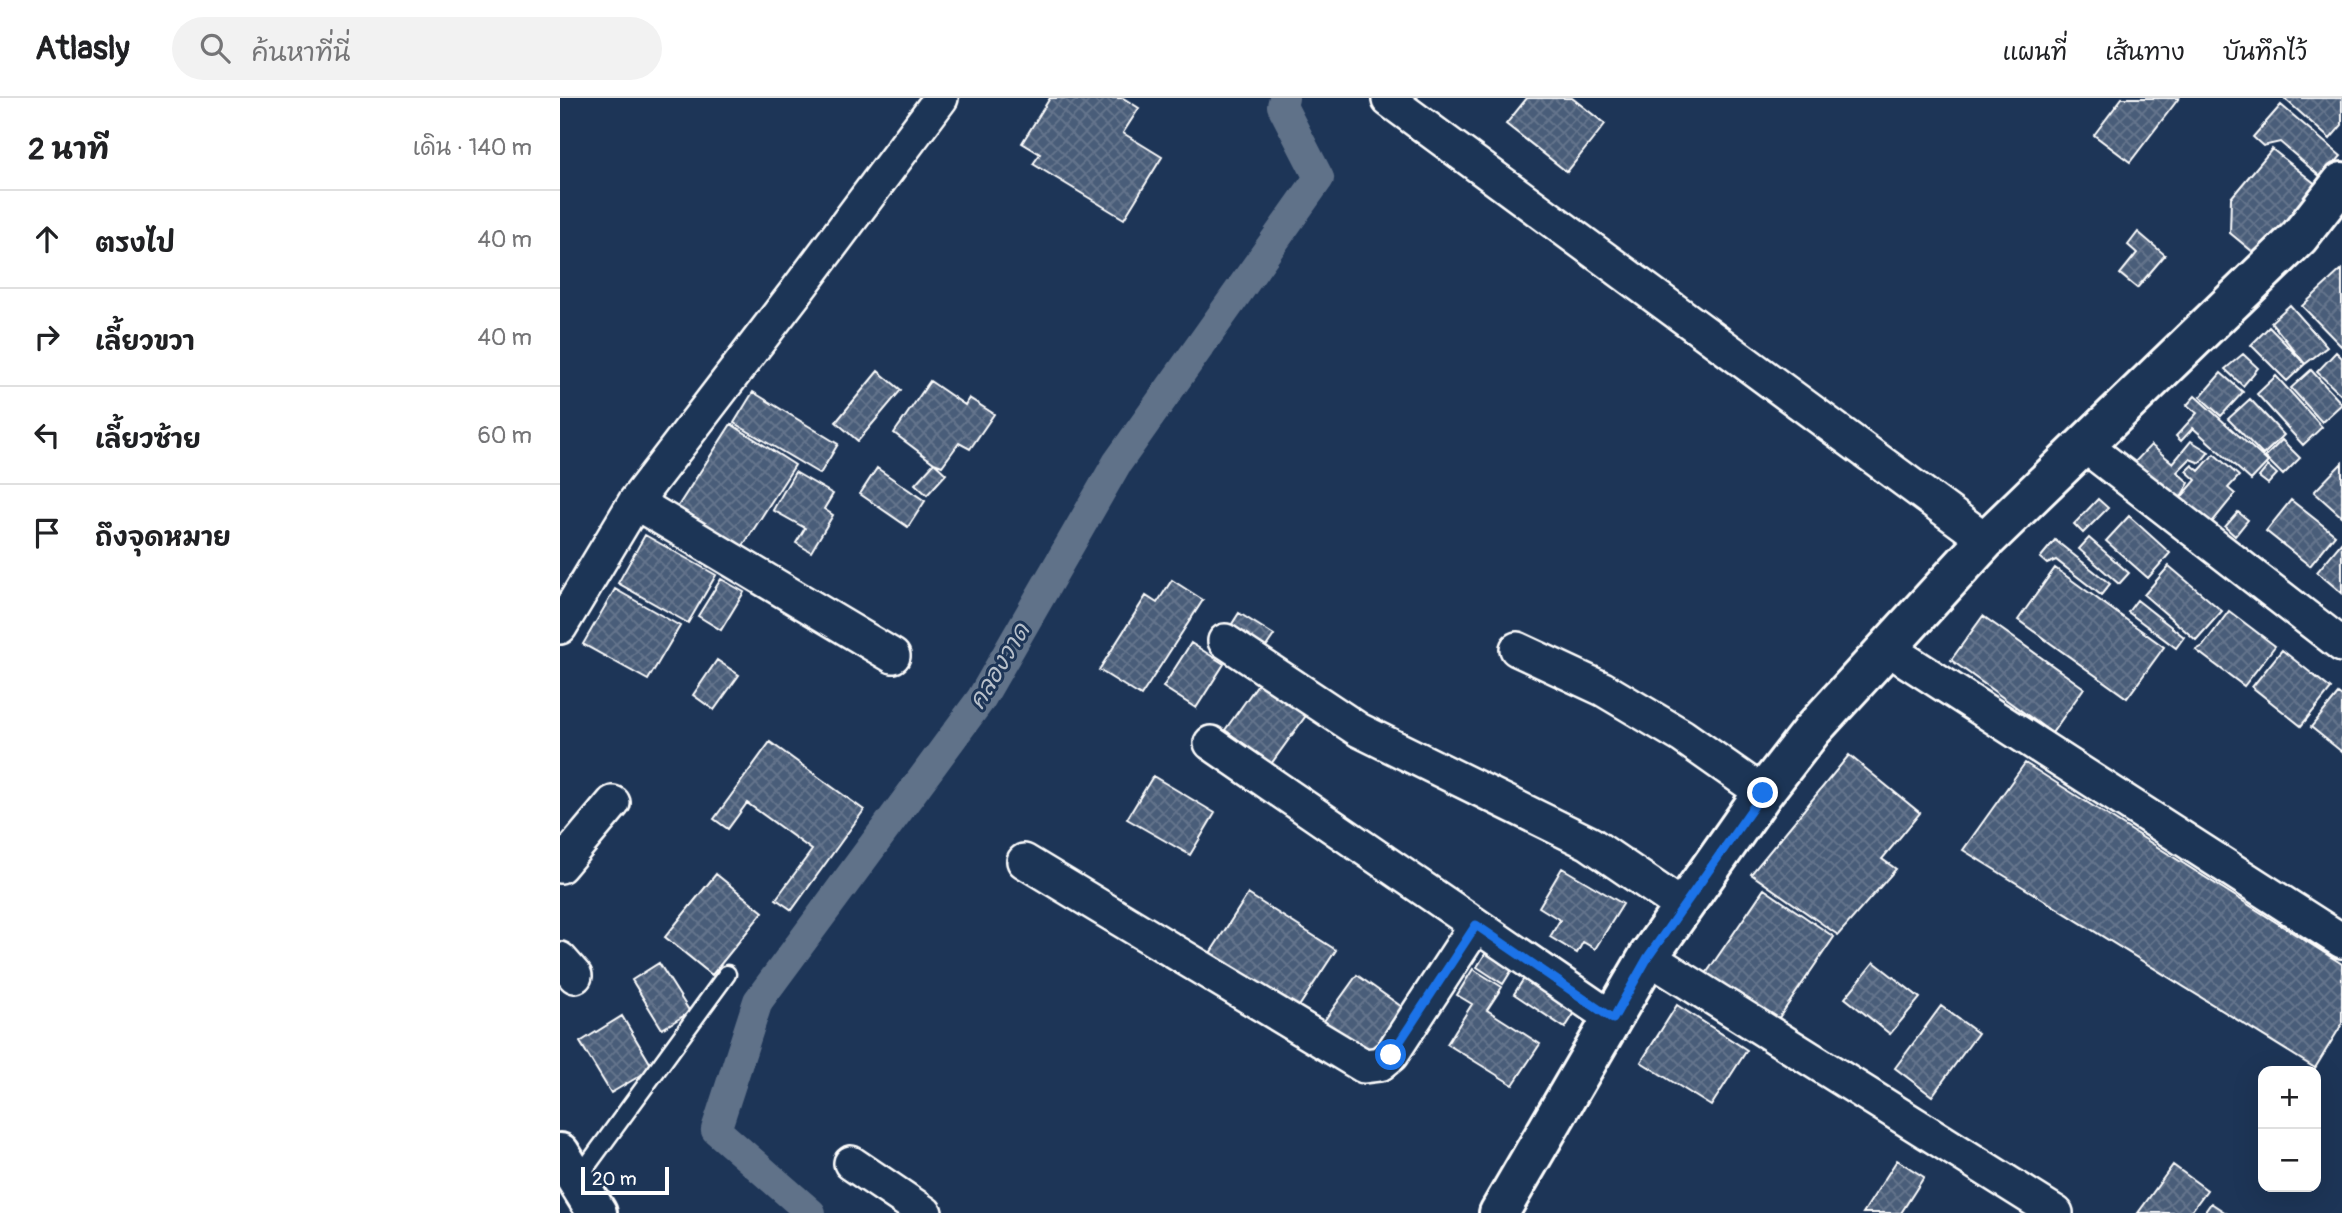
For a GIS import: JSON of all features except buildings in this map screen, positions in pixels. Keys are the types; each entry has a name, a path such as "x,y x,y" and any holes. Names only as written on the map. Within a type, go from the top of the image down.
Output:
{"street":[{"path":"560,627 635,502 941,98"},
{"path":"1389,100 1986,540"},
{"path":"1499,1213 1648,957 1763,793 1812,730 1986,540 2299,237 2342,182"},
{"path":"2084,445 2342,645"},
{"path":"635,502 893,656"},
{"path":"1225,641 1359,730 1588,843 1683,907"},
{"path":"1888,648 2342,941"},
{"path":"1517,649 1604,689 1682,736 1763,793"},
{"path":"1211,743 1613,1019"},
{"path":"560,866 613,803"},
{"path":"1024,861 1364,1066 1380,1064 1391,1055 1476,925"},
{"path":"1648,957 2056,1213"},
{"path":"851,1163 925,1213"},
{"path":"568,1167 597,1213"}],"lane":[{"path":"568,1167 727,974"}],"waterway":[{"name":"คลองวาด","path":"811,1213 716,1130 758,1001 981,699 1117,463 1319,178 1282,106 1284,98"}],"route":[{"path":"1391,1055 1476,925 1613,1019 1648,957 1763,793"}]}
